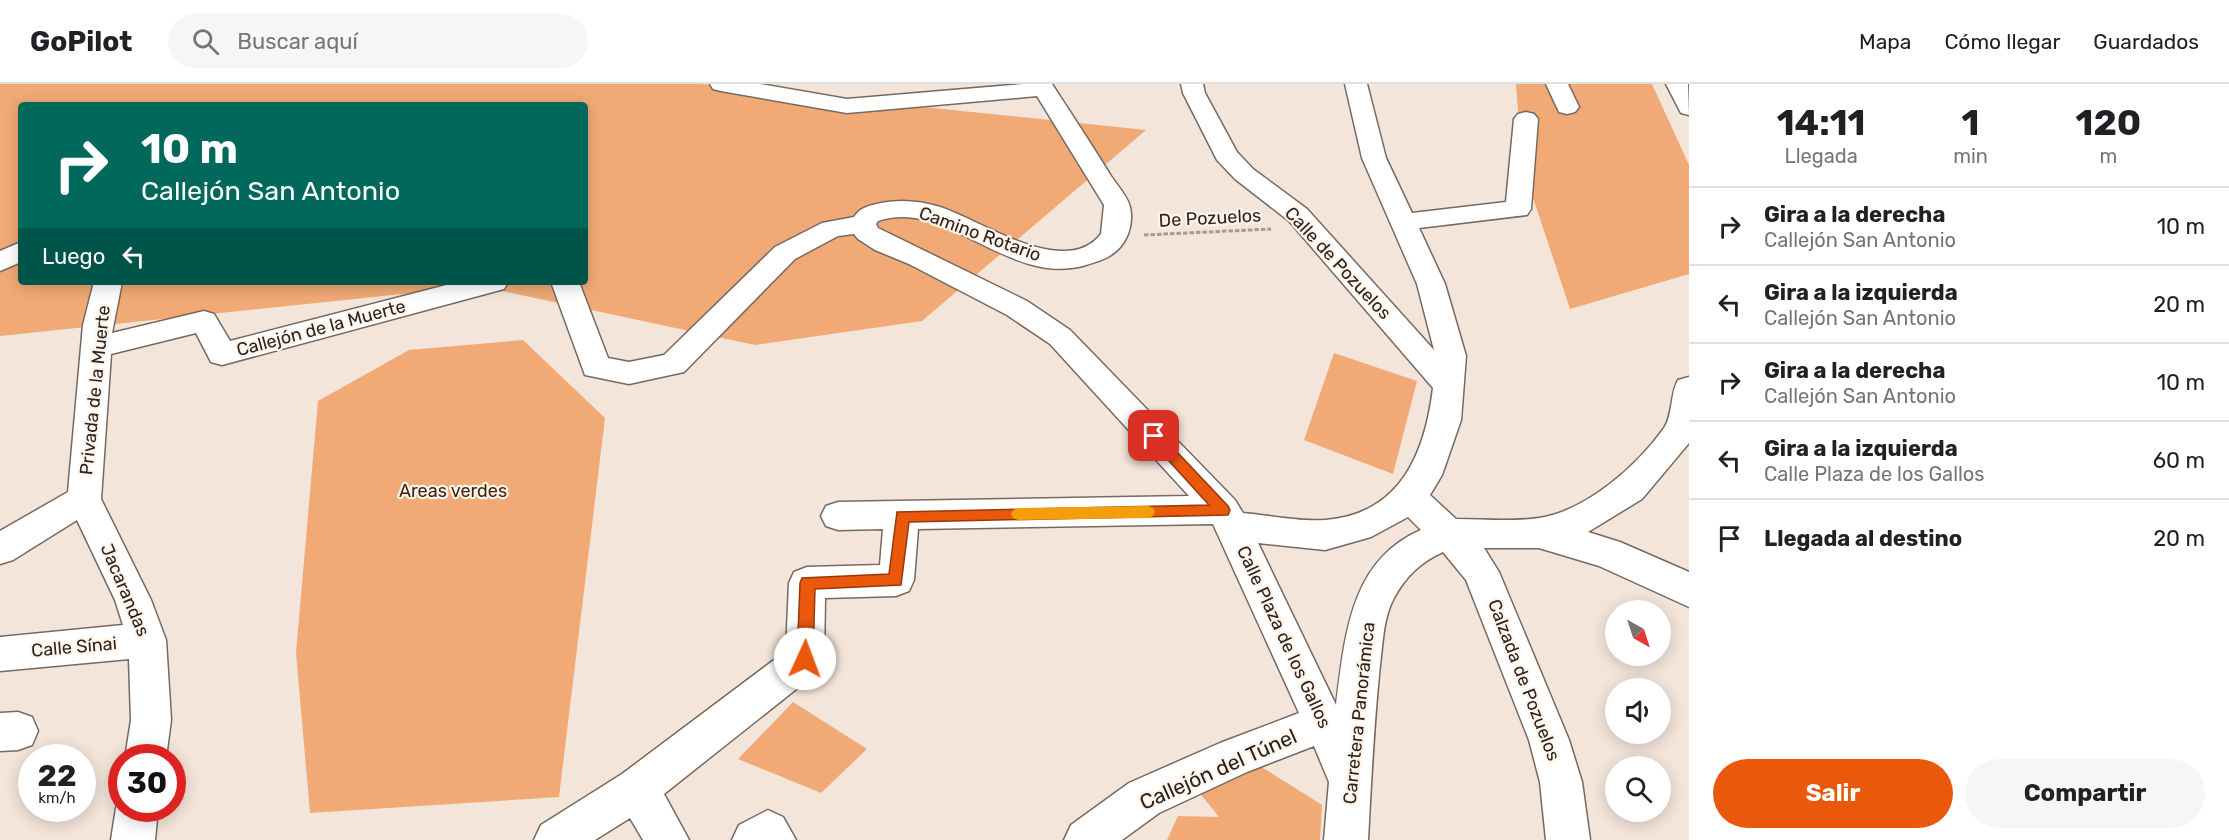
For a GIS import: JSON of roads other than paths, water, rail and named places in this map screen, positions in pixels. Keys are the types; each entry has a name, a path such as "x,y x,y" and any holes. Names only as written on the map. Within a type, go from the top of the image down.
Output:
{"street":[{"path":"721,84 847,106 1042,87"},
{"name":"Calle de Pozuelos","path":"1192,84 1194,93 1226,155 1244,174 1272,194 1308,227 1447,384"},
{"path":"1356,84 1374,158 1431,284 1451,356 1445,420 1425,475 1410,498"},
{"path":"1557,84 1567,107"},
{"path":"1677,84 1689,108"},
{"name":"Camino Rotario","path":"566,285 596,367 629,373 673,364 785,253 831,230 863,224 868,215 884,209 931,213 1030,256 1059,261 1083,258 1108,246 1118,228 1117,205 1042,87"},
{"path":"1403,222 1518,209 1526,118"},
{"name":"Calle Plaza de los Gallos","path":"863,224 867,233 885,244 919,258 1017,308 1060,337 1228,518 1350,780"},
{"path":"0,262 18,253"},
{"name":"Privada de la Muerte","path":"84,499 96,347 107,285"},
{"name":"Callejón de la Muerte","path":"96,347 204,321 222,354 483,285"},
{"path":"1685,425 1689,388"},
{"name":"Carretera Panorámica","path":"1346,840 1355,745 1356,705 1367,619 1378,591 1396,565 1418,547 1448,534 1539,533 1576,522 1630,489 1685,425"},
{"name":"Calle Plaza de los Gallos","path":"1228,518 1325,535 1359,527 1383,516 1410,498"},
{"name":"Calzada de Pozuelos","path":"1410,498 1467,552 1481,572 1549,740 1561,782 1568,840"},
{"path":"0,549 84,499"},
{"name":"Jacarandas","path":"84,499 133,600 147,640 151,720 147,744"},
{"path":"838,516 1228,518"},
{"path":"556,840 637,789 805,659 807,583 896,580 902,516"},
{"path":"1539,533 1607,552 1689,591"},
{"name":"Calle Sínai","path":"0,654 147,640"},
{"name":"Callejón del Túnel","path":"1086,840 1144,798 1235,757 1323,723"},
{"path":"1561,782 1584,840"},
{"path":"637,789 667,840"},
{"path":"133,840 136,822"},
{"path":"754,840 768,832 774,840"}],"park label":[{"name":"Areas verdes","path":"453,491"}]}
